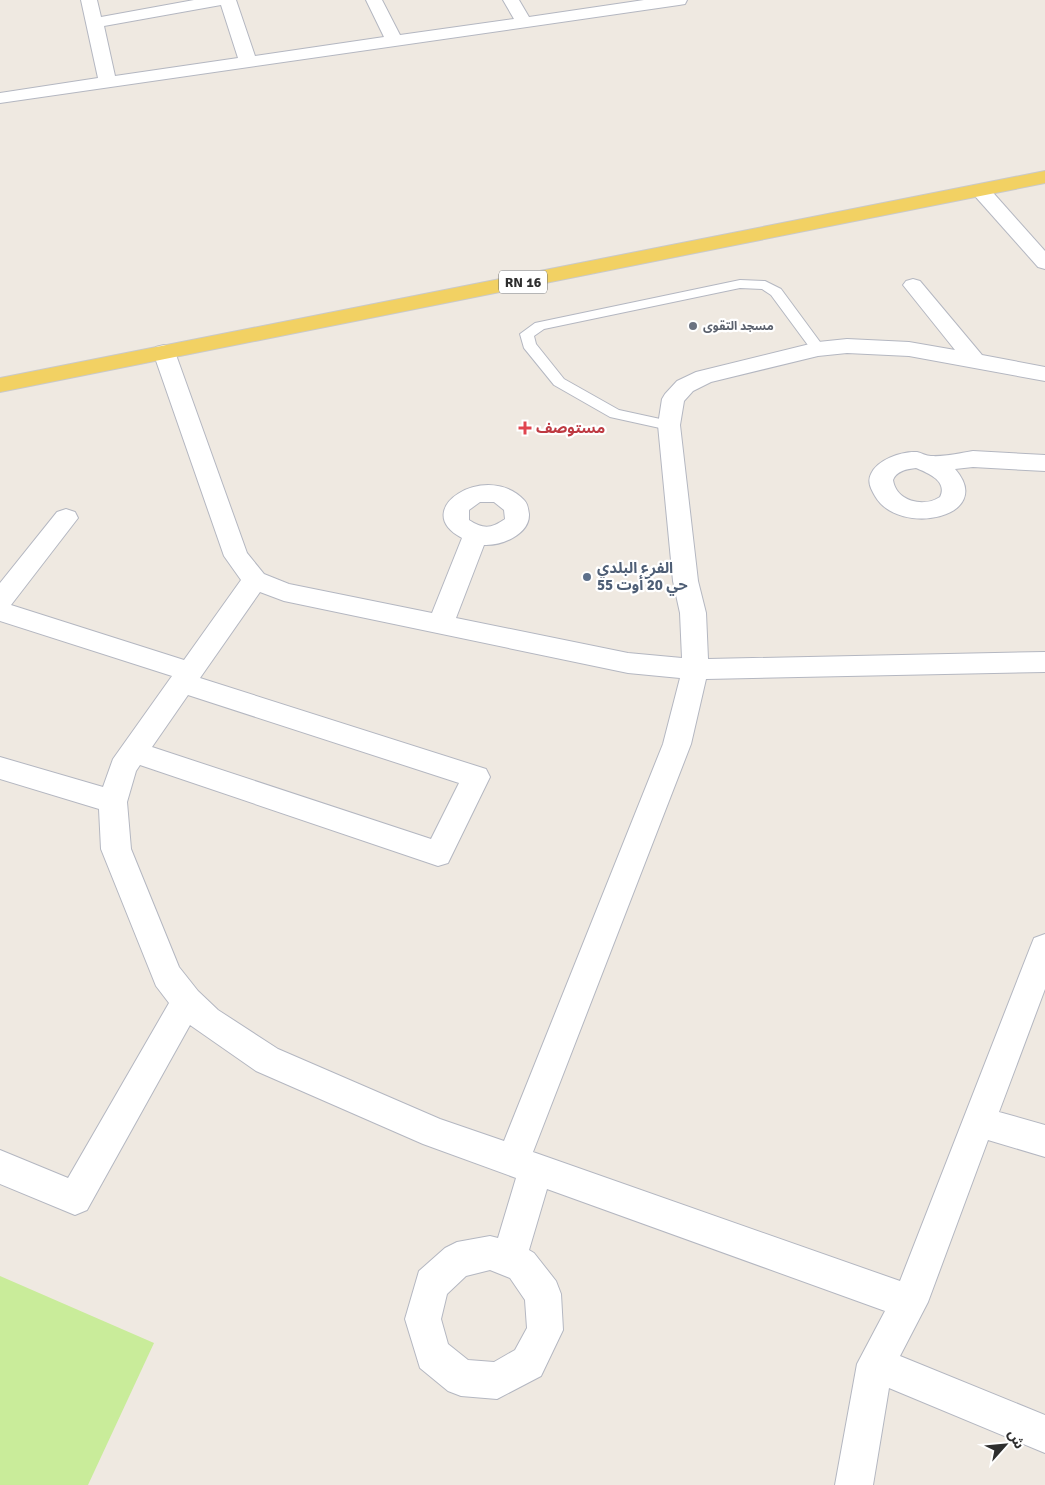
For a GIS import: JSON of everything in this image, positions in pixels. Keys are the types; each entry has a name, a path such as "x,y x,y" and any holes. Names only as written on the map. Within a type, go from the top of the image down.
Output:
{"main road":[{"name":"RN 16","path":"0,385 1045,177"}],"street":[{"path":"89,0 108,82"},
{"path":"94,23 222,0"},
{"path":"228,0 248,62"},
{"path":"374,0 394,41"},
{"path":"511,0 524,22"},
{"path":"0,98 652,2 679,0"},
{"path":"981,190 1045,263"},
{"path":"913,285 975,361"},
{"path":"509,1260 524,1165 689,706 695,669 696,640 693,612 686,585 669,425 673,399 685,386 704,377 818,349 878,346 909,349 1045,374"},
{"path":"164,352 236,556 255,580 284,592 628,663 695,669 1045,662"},
{"path":"932,464 973,460 1045,463"},
{"path":"0,601 66,518"},
{"path":"442,624 475,536"},
{"path":"255,580 123,767 113,802 116,849 167,976 188,1001 207,1020 267,1060 435,1133 910,1302"},
{"path":"0,611 186,678 476,778 438,854 134,752"},
{"path":"0,768 113,802"},
{"path":"854,1485 875,1364 910,1302 1045,948"},
{"path":"0,1167 74,1198 188,1001"},
{"path":"980,1122 1045,1141"},
{"path":"875,1364 1045,1434"}],"lane":[{"path":"669,425 615,414 559,382 529,345 526,334 540,326 740,284 765,285 776,292 818,349"}],"green space":[{"path":"0,1276 154,1343 88,1485 0,1485"}],"place":[{"name":"مسجد التقوى","path":"693,326"},
{"name":"مستوصف","path":"525,428"},
{"name":"الفرع البلدي حي 20 أوت 55","path":"587,577"}]}
